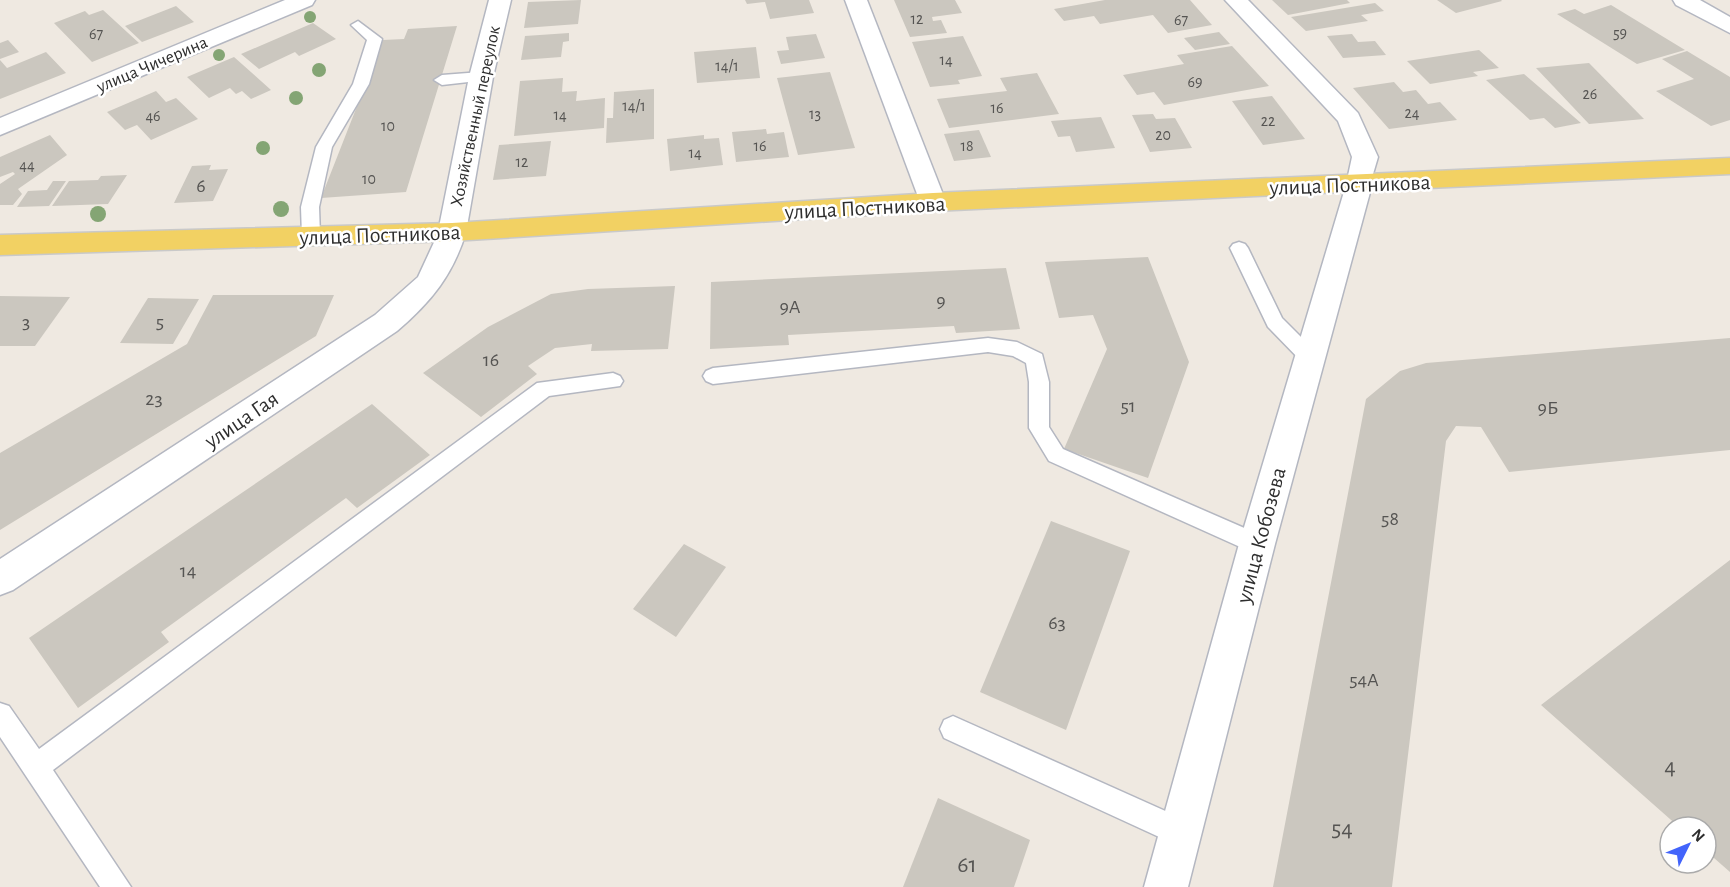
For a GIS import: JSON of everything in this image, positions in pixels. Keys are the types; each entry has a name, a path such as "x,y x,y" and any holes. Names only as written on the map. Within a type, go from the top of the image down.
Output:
{"main road":[{"name":"улица Постникова","path":"0,246 452,232 933,202 1359,185 1730,166"}],"street":[{"name":"улица Чичерина","path":"0,127 304,0"},
{"name":"Хозяйственный переулок","path":"452,232 481,77 500,0"},
{"path":"856,0 933,202"},
{"name":"улица Кобозева","path":"1166,887 1257,544 1365,157 1349,118 1236,0"},
{"path":"1684,0 1730,26"},
{"name":"улица Гая","path":"0,579 386,323 435,278 452,232"}],"lane":[{"path":"311,236 310,207 324,147 364,84 375,39 358,25"},
{"path":"442,80 481,77"},
{"path":"1239,248 1275,322 1310,358"},
{"path":"713,376 988,345 1017,349 1035,359 1039,382 1039,428 1056,455 1257,544"},
{"path":"36,767 544,389 614,381"},
{"path":"0,715 117,887"},
{"path":"953,729 1180,832"}],"building":[{"path":"581,0 578,24 524,28 528,2"},
{"path":"745,0 809,0 814,13 770,19 765,2 747,4"},
{"path":"894,0 955,0 962,13 932,17 933,21 941,20 947,33 910,37"},
{"path":"1105,0 1190,0 1212,25 1168,33 1153,15 1100,24 1094,16 1064,21 1054,9"},
{"path":"1272,0 1347,0 1350,3 1288,15"},
{"path":"1437,0 1501,0 1502,1 1456,13"},
{"path":"1375,3 1384,11 1361,15 1368,21 1306,31 1291,17"},
{"path":"1611,5 1685,50 1637,64 1557,14 1575,9 1584,14"},
{"path":"176,6 194,22 142,42 125,26"},
{"path":"103,10 139,43 92,62 54,23 85,11 89,15"},
{"path":"313,23 336,39 299,56 295,52 259,69 241,54"},
{"path":"457,26 406,192 321,198 383,40 404,39 408,29"},
{"path":"1219,32 1230,44 1195,50 1184,38"},
{"path":"569,33 569,41 563,42 561,57 521,60 525,36"},
{"path":"816,34 825,58 781,64 777,51 789,50 786,37"},
{"path":"1352,34 1358,42 1375,41 1386,55 1343,58 1327,36"},
{"path":"963,36 982,76 958,80 960,84 930,87 912,42"},
{"path":"8,40 19,52 0,59 0,43"},
{"path":"1232,46 1269,86 1164,105 1154,92 1137,95 1123,75 1184,64 1177,55"},
{"path":"756,47 760,78 697,83 694,52"},
{"path":"1479,50 1499,68 1473,72 1478,76 1430,84 1407,61"},
{"path":"1687,51 1730,77 1730,120 1711,126 1656,91 1694,79 1662,59"},
{"path":"46,52 66,73 0,99 0,60 7,68"},
{"path":"234,57 271,90 251,99 242,91 236,94 230,88 209,98 187,77"},
{"path":"1589,63 1644,119 1589,124 1536,68"},
{"path":"830,72 855,148 798,155 777,78"},
{"path":"1037,73 1059,114 949,128 937,99 1007,91 1000,78"},
{"path":"1524,74 1581,123 1555,128 1544,118 1530,120 1486,80"},
{"path":"563,78 562,92 577,91 576,101 605,98 604,128 514,136 520,81"},
{"path":"1394,82 1403,92 1416,90 1428,104 1440,102 1457,120 1389,129 1353,88"},
{"path":"654,89 654,139 606,143 607,118 613,118 614,92"},
{"path":"156,91 166,102 176,98 198,119 151,140 137,125 125,130 107,112"},
{"path":"1272,96 1305,139 1263,145 1232,101"},
{"path":"1153,114 1156,119 1175,118 1192,148 1150,152 1132,115"},
{"path":"1101,117 1115,148 1076,152 1070,136 1058,137 1051,121"},
{"path":"766,129 767,134 784,132 789,157 736,162 732,132"},
{"path":"979,130 991,157 954,161 944,134"},
{"path":"50,135 67,155 18,189 22,194 13,205 0,205 0,184 15,174 13,172 0,177 0,157"},
{"path":"704,135 704,139 719,138 723,165 670,171 667,139"},
{"path":"551,141 546,176 493,180 499,145"},
{"path":"211,165 209,170 228,169 213,201 174,203 192,166"},
{"path":"127,175 108,204 52,206 69,181 98,180 101,176"},
{"path":"53,181 66,181 49,206 17,207 28,191 47,190"},
{"path":"1148,257 1189,362 1148,478 1064,449 1107,349 1093,315 1059,318 1045,262"},
{"path":"1006,268 1020,329 956,333 954,326 788,335 789,345 710,349 711,282"},
{"path":"675,286 668,349 591,351 592,344 555,348 528,366 537,374 481,417 423,373 488,327 551,294 588,289"},
{"path":"213,295 334,295 316,336 0,530 0,453 187,344"},
{"path":"0,296 70,297 35,346 0,346"},
{"path":"148,298 199,299 173,344 120,343"},
{"path":"1730,338 1730,450 1509,472 1481,427 1456,426 1446,441 1392,887 1273,887 1366,399 1400,371 1426,363"},
{"path":"372,404 430,455 357,508 346,498 161,632 169,642 78,708 29,638"},
{"path":"1051,521 1130,551 1066,730 980,692"},
{"path":"684,544 726,567 676,637 633,609"},
{"path":"1730,560 1730,872 1718,862 1718,815 1665,815 1541,705"},
{"path":"938,798 1030,840 1014,887 903,887"}]}
